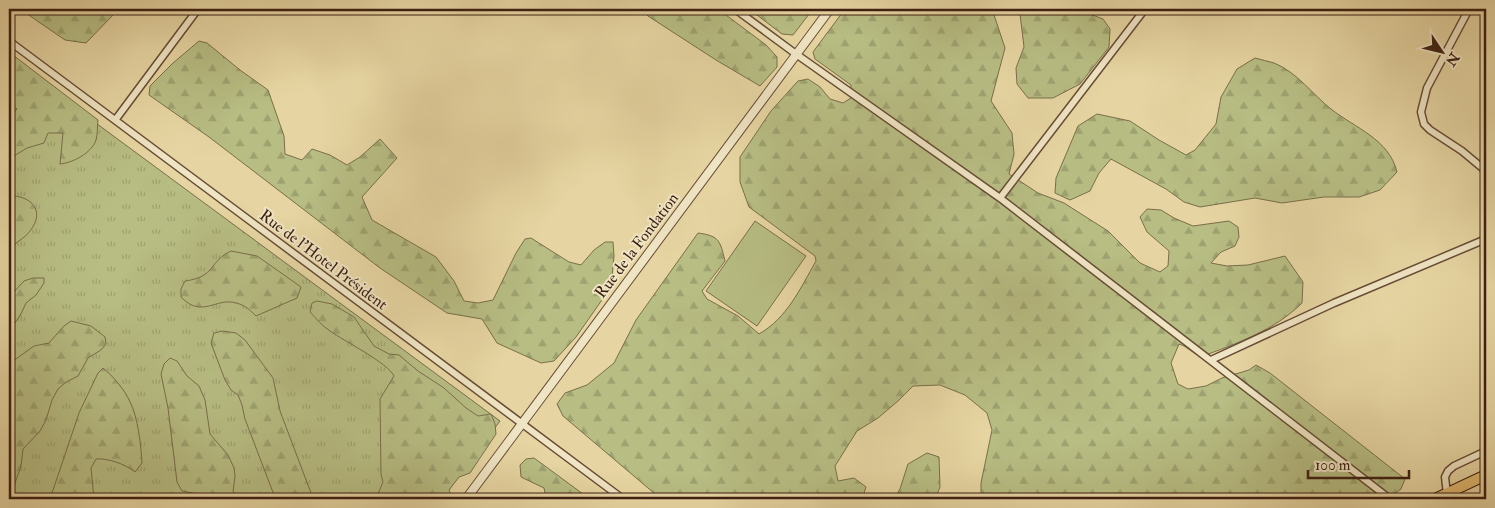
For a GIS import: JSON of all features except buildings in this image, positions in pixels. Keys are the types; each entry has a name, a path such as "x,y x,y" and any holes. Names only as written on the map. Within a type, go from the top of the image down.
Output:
{"highway":[{"path":"1435,499 1449,496 1486,475"}],"street":[{"path":"116,120 198,9"},
{"path":"735,9 1000,198 1390,499"},
{"name":"Rue de la Fondation","path":"466,499 830,9"},
{"path":"1000,198 1145,9"},
{"path":"1469,9 1427,88 1420,112 1424,124 1430,130 1462,151 1486,171"},
{"name":"Rue de l'Hotel Président","path":"9,41 623,499"},
{"path":"1211,360 1326,306 1486,239"},
{"path":"1449,496 1446,477 1448,471 1454,466 1486,451"},
{"path":"1481,499 1486,497"}],"green space":[{"path":"20,9 129,9 114,14 86,43 65,40"},
{"path":"642,9 718,9 766,45 777,57 777,67 760,86 648,16"},
{"path":"749,9 813,9 793,35 782,34"},
{"path":"845,9 992,9 1005,48 991,101 1012,133 1014,154 1009,174 1038,193 1064,203 1108,231 1140,263 1160,272 1168,266 1169,251 1147,232 1140,217 1147,209 1161,210 1193,226 1229,221 1238,227 1239,237 1235,246 1221,252 1211,263 1227,266 1248,265 1285,256 1303,282 1302,303 1267,329 1200,357 1179,344 1171,363 1178,384 1188,389 1206,386 1222,378 1249,370 1256,365 1270,373 1405,479 1401,489 1387,499 981,499 981,483 992,430 987,413 965,395 940,385 913,386 878,418 857,431 835,466 838,481 854,478 866,487 862,499 661,499 563,416 557,404 565,393 587,385 614,363 636,320 698,233 711,236 718,241 725,261 702,291 707,299 738,316 759,334 777,320 792,302 816,261 815,256 749,207 740,182 740,157 771,111 798,81 808,79 820,87 830,99 843,103 851,98 851,85 815,59 813,52"},
{"path":"1013,9 1070,9 1082,11 1103,19 1110,29 1109,47 1080,84 1053,98 1028,98 1017,84 1016,68 1024,47 1020,14"},
{"path":"199,41 207,43 268,90 284,136 285,154 302,160 312,149 330,155 347,165 360,157 380,139 397,158 362,197 372,220 436,257 454,281 464,301 478,303 493,300 516,253 525,239 531,238 569,262 581,265 594,250 605,242 613,242 614,256 611,287 576,337 554,361 541,363 497,343 482,319 447,313 380,268 209,137 149,95 150,86"},
{"path":"9,52 98,120 96,140 86,153 70,162 60,164 63,133 48,133 44,143 27,148 9,159 9,118 17,109 9,102"},
{"path":"1255,58 1274,63 1290,72 1331,109 1370,135 1387,151 1397,172 1380,190 1359,197 1324,197 1282,203 1255,198 1200,207 1184,202 1166,189 1111,159 1099,173 1090,191 1070,200 1055,193 1056,178 1078,126 1097,114 1130,121 1186,155 1195,150 1216,124 1221,97 1237,69"},
{"path":"9,59 500,421 442,499 9,499"},
{"path":"9,196 17,196 30,201 34,206 37,217 35,224 28,234 9,249"},
{"path":"755,221 806,256 757,326 706,291"},
{"path":"231,251 257,256 301,287 297,298 256,316 245,306 236,303 229,302 202,307 189,303 181,297 181,289 185,281 202,276 219,259"},
{"path":"33,278 44,278 44,283 36,295 26,303 20,316 9,331 9,294 12,294 24,281"},
{"path":"317,301 332,304 354,317 374,346 389,354 399,355 478,416 491,414 496,434 470,473 459,477 449,490 451,495 447,499 379,499 378,494 383,482 381,474 380,399 394,376 375,359 327,329 310,312 312,303"},
{"path":"71,321 91,326 105,337 106,344 101,350 88,358 78,376 66,382 58,389 40,431 23,449 21,466 14,486 9,492 9,364 34,346 49,343"},
{"path":"223,331 236,333 245,340 273,378 280,411 311,493 307,499 281,499 274,495 245,419 238,395 231,390 225,380 211,343 214,333"},
{"path":"170,358 177,361 187,376 199,386 205,400 210,434 228,455 234,468 233,492 242,499 207,499 198,494 182,491 177,482 168,408 161,374 164,364"},
{"path":"103,368 122,388 133,408 139,432 142,463 135,472 116,462 96,459 91,468 94,499 50,499 79,413 98,373"},
{"path":"927,453 939,457 940,487 935,499 894,499 900,489 908,464"},
{"path":"534,458 583,494 583,499 543,499 546,498 544,488 521,477 520,465 526,459"}]}
